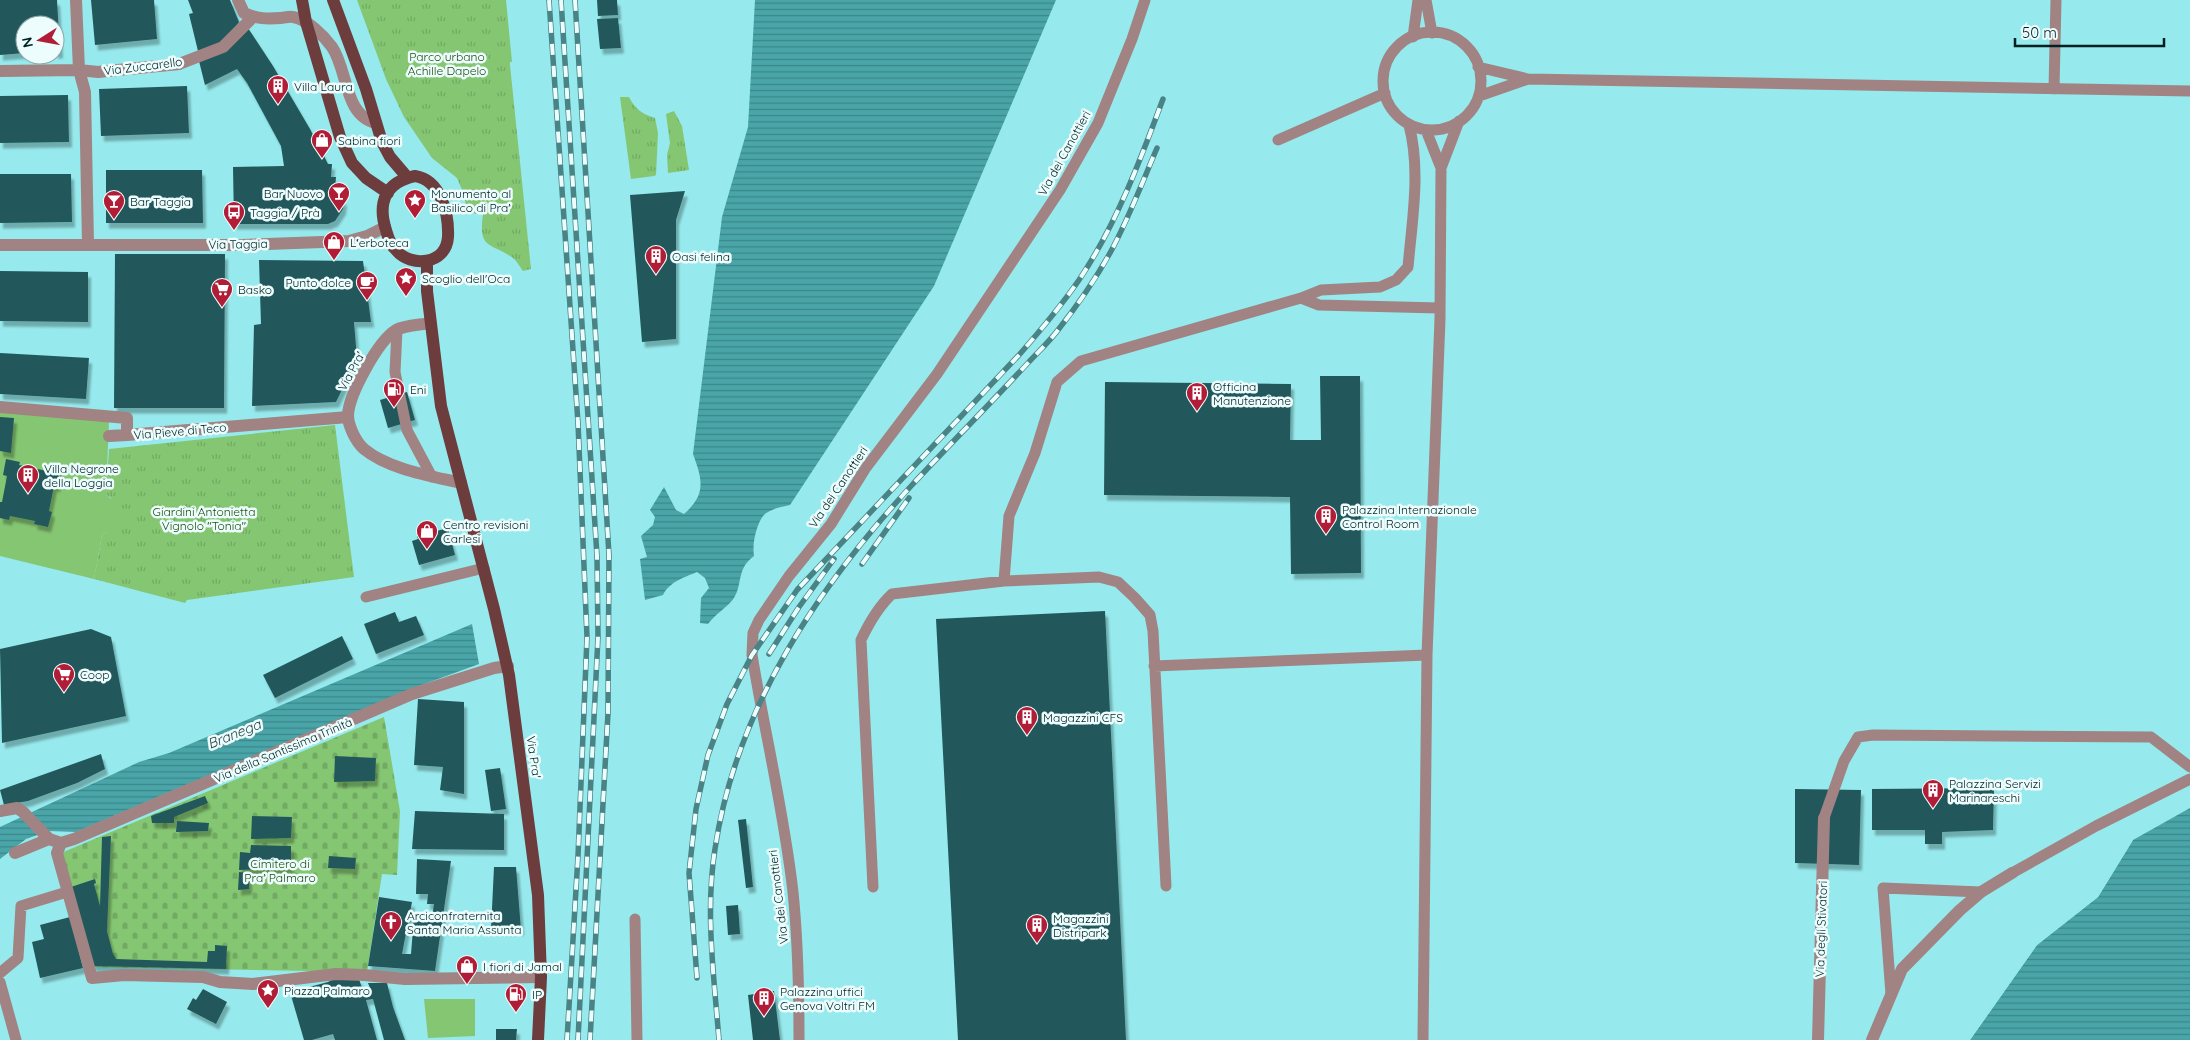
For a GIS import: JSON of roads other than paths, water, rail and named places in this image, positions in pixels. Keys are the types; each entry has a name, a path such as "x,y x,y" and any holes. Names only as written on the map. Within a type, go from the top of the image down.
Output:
{"main road":[{"path":"302,0 304,20 312,39 340,136 352,163 366,178 388,193"},
{"path":"333,0 366,89 382,142 390,157 407,178"},
{"path":"415,176 424,177 434,186 442,199 445,212 448,228 446,246 437,257 426,261 414,261 400,255 394,249 385,227 382,212 383,201 396,182 407,178 415,176"},
{"name":"Via Pra'","path":"426,261 426,291 441,406 507,662 538,895 541,977 538,1040"}],"street":[{"path":"76,0 79,70 85,92 88,244"},
{"path":"238,0 244,13 253,17 265,19 292,16 304,20 333,49 356,110 368,122 376,124"},
{"name":"Via Zuccarello","path":"0,71 79,70 98,72 178,64 223,47 253,17"},
{"path":"285,18 292,20 312,39"},
{"name":"Via Taggia","path":"0,245 243,245 349,241 367,236 385,227"},
{"path":"397,330 430,324"},
{"name":"Via Pra'","path":"348,417 350,402 356,388 379,347 397,330"},
{"name":"Via Pieve di Teco","path":"0,406 127,418 127,435 348,417"},
{"path":"348,417 353,434 363,448 379,459 461,483"},
{"path":"109,436 127,435"},
{"name":"Via della Santissima Trinità","path":"15,853 52,839 74,840 412,694 494,668 507,662"},
{"path":"0,810 17,808 52,839 92,978 124,975 203,978 220,982 253,984 336,974 405,979 541,977"},
{"name":"Via degli Stivatori","path":"1818,1040 1824,818"},
{"path":"1872,1040 1902,970 1980,892 2012,874"}],"lane":[{"name":"Via dei Canottieri","path":"799,1040 798,944 793,890 785,835 752,655 754,633 759,620 789,576 831,524 865,469 937,374 1060,190 1098,123 1132,39 1145,0"},
{"path":"1413,37 1418,0"},
{"path":"1426,0 1432,33"},
{"path":"2054,89 2056,0"},
{"path":"1420,33 1432,33 1453,37 1467,47 1478,67 1481,77 1478,96 1469,113 1454,125 1435,130 1426,130 1409,125 1398,117 1390,106 1385,93 1383,78 1387,63 1394,50 1420,33"},
{"path":"1478,67 1528,79 2190,91"},
{"path":"1478,96 1528,79"},
{"path":"1278,140 1385,93"},
{"path":"1423,1040 1427,655 1439,308 1441,168 1459,121"},
{"path":"1004,581 1009,516 1035,453 1057,382 1081,361 1301,298 1321,290 1380,287 1396,280 1408,267 1415,162 1414,143 1409,125"},
{"path":"1426,130 1441,168"},
{"path":"1301,298 1318,305 1439,308"},
{"path":"397,330 395,372 407,430 432,476"},
{"path":"366,597 484,568"},
{"path":"873,887 861,640 871,621 886,600 892,594 1004,581 1099,577 1118,582 1150,614 1153,631 1166,886"},
{"path":"1154,666 1427,655"},
{"path":"1824,818 1844,760 1858,737 1873,735 2151,737 2190,767"},
{"path":"2012,874 2096,826 2190,779"},
{"path":"1891,994 1883,888 1980,892"},
{"path":"0,973 18,958 21,906 67,892"},
{"path":"635,919 637,1040"},
{"path":"0,982 16,1040"}],"water":[{"path":"755,0 1056,0 934,286 790,505 772,510 763,516 755,535 754,556 748,561 742,571 737,593 708,624 700,623 701,598 709,588 705,578 697,572 673,583 663,595 645,600 640,559 647,557 641,536 653,525 655,517 650,510 664,487 676,510 684,514 696,500 699,493 699,471 693,454 722,217 748,127"},
{"name":"Branega","path":"472,624 479,664 408,690 76,832 49,831 26,839 0,859 0,827 139,762 169,753"},
{"path":"2190,808 2190,1040 1970,1040 2037,945 2098,897 2133,840"}],"railway":[{"path":"549,0 578,423 587,637 578,856 567,1040"},
{"path":"561,0 597,556 598,637 578,1040"},
{"path":"575,0 609,555 608,713 590,1040"},
{"path":"697,978 689,873 696,809 708,755 727,704 752,655 797,590 1019,355 1072,290 1092,259 1116,215 1163,99"},
{"path":"719,1040 713,968 712,872 726,797 741,747 762,699 786,652 814,608 877,524 1051,339 1079,302 1117,240 1157,148"},
{"path":"862,564 909,498"},
{"path":"769,654 799,607 834,559"}],"place":[{"name":"Villa Laura","path":"278,105"},
{"name":"Sabina fiori","path":"322,159"},
{"name":"Bar Nuovo","path":"339,212"},
{"name":"Monumento al Basilico di Pra'","path":"415,219"},
{"name":"Bar Taggia","path":"114,220"},
{"name":"Taggia / Prà","path":"234,231"},
{"name":"L'erboteca","path":"334,261"},
{"name":"Oasi felina","path":"656,275"},
{"name":"Scoglio dell'Oca","path":"406,297"},
{"name":"Punto dolce","path":"367,301"},
{"name":"Basko","path":"222,308"},
{"name":"Eni","path":"394,408"},
{"name":"Officina Manutenzione","path":"1197,412"},
{"name":"Villa Negrone della Loggia","path":"28,494"},
{"name":"Palazzina Internazionale Control Room","path":"1326,535"},
{"name":"Centro revisioni Carlesi","path":"427,550"},
{"name":"Coop","path":"64,693"},
{"name":"Magazzini CFS","path":"1027,736"},
{"name":"Palazzina Servizi Marinareschi","path":"1933,809"},
{"name":"Arciconfraternita Santa Maria Assunta","path":"391,941"},
{"name":"Magazzini Distripark","path":"1037,944"},
{"name":"I fiori di Jamal","path":"467,985"},
{"name":"Piazza Palmaro","path":"268,1009"},
{"name":"IP","path":"516,1013"},
{"name":"Palazzina uffici Genova Voltri FM","path":"764,1017"}],"park label":[{"name":"Parco urbano Achille Dapelo","path":"447,63"},
{"name":"Giardini Antonietta Vignolo \"Tonia\"","path":"204,518"},
{"name":"Cimitero di Pra' Palmaro","path":"280,870"}]}
